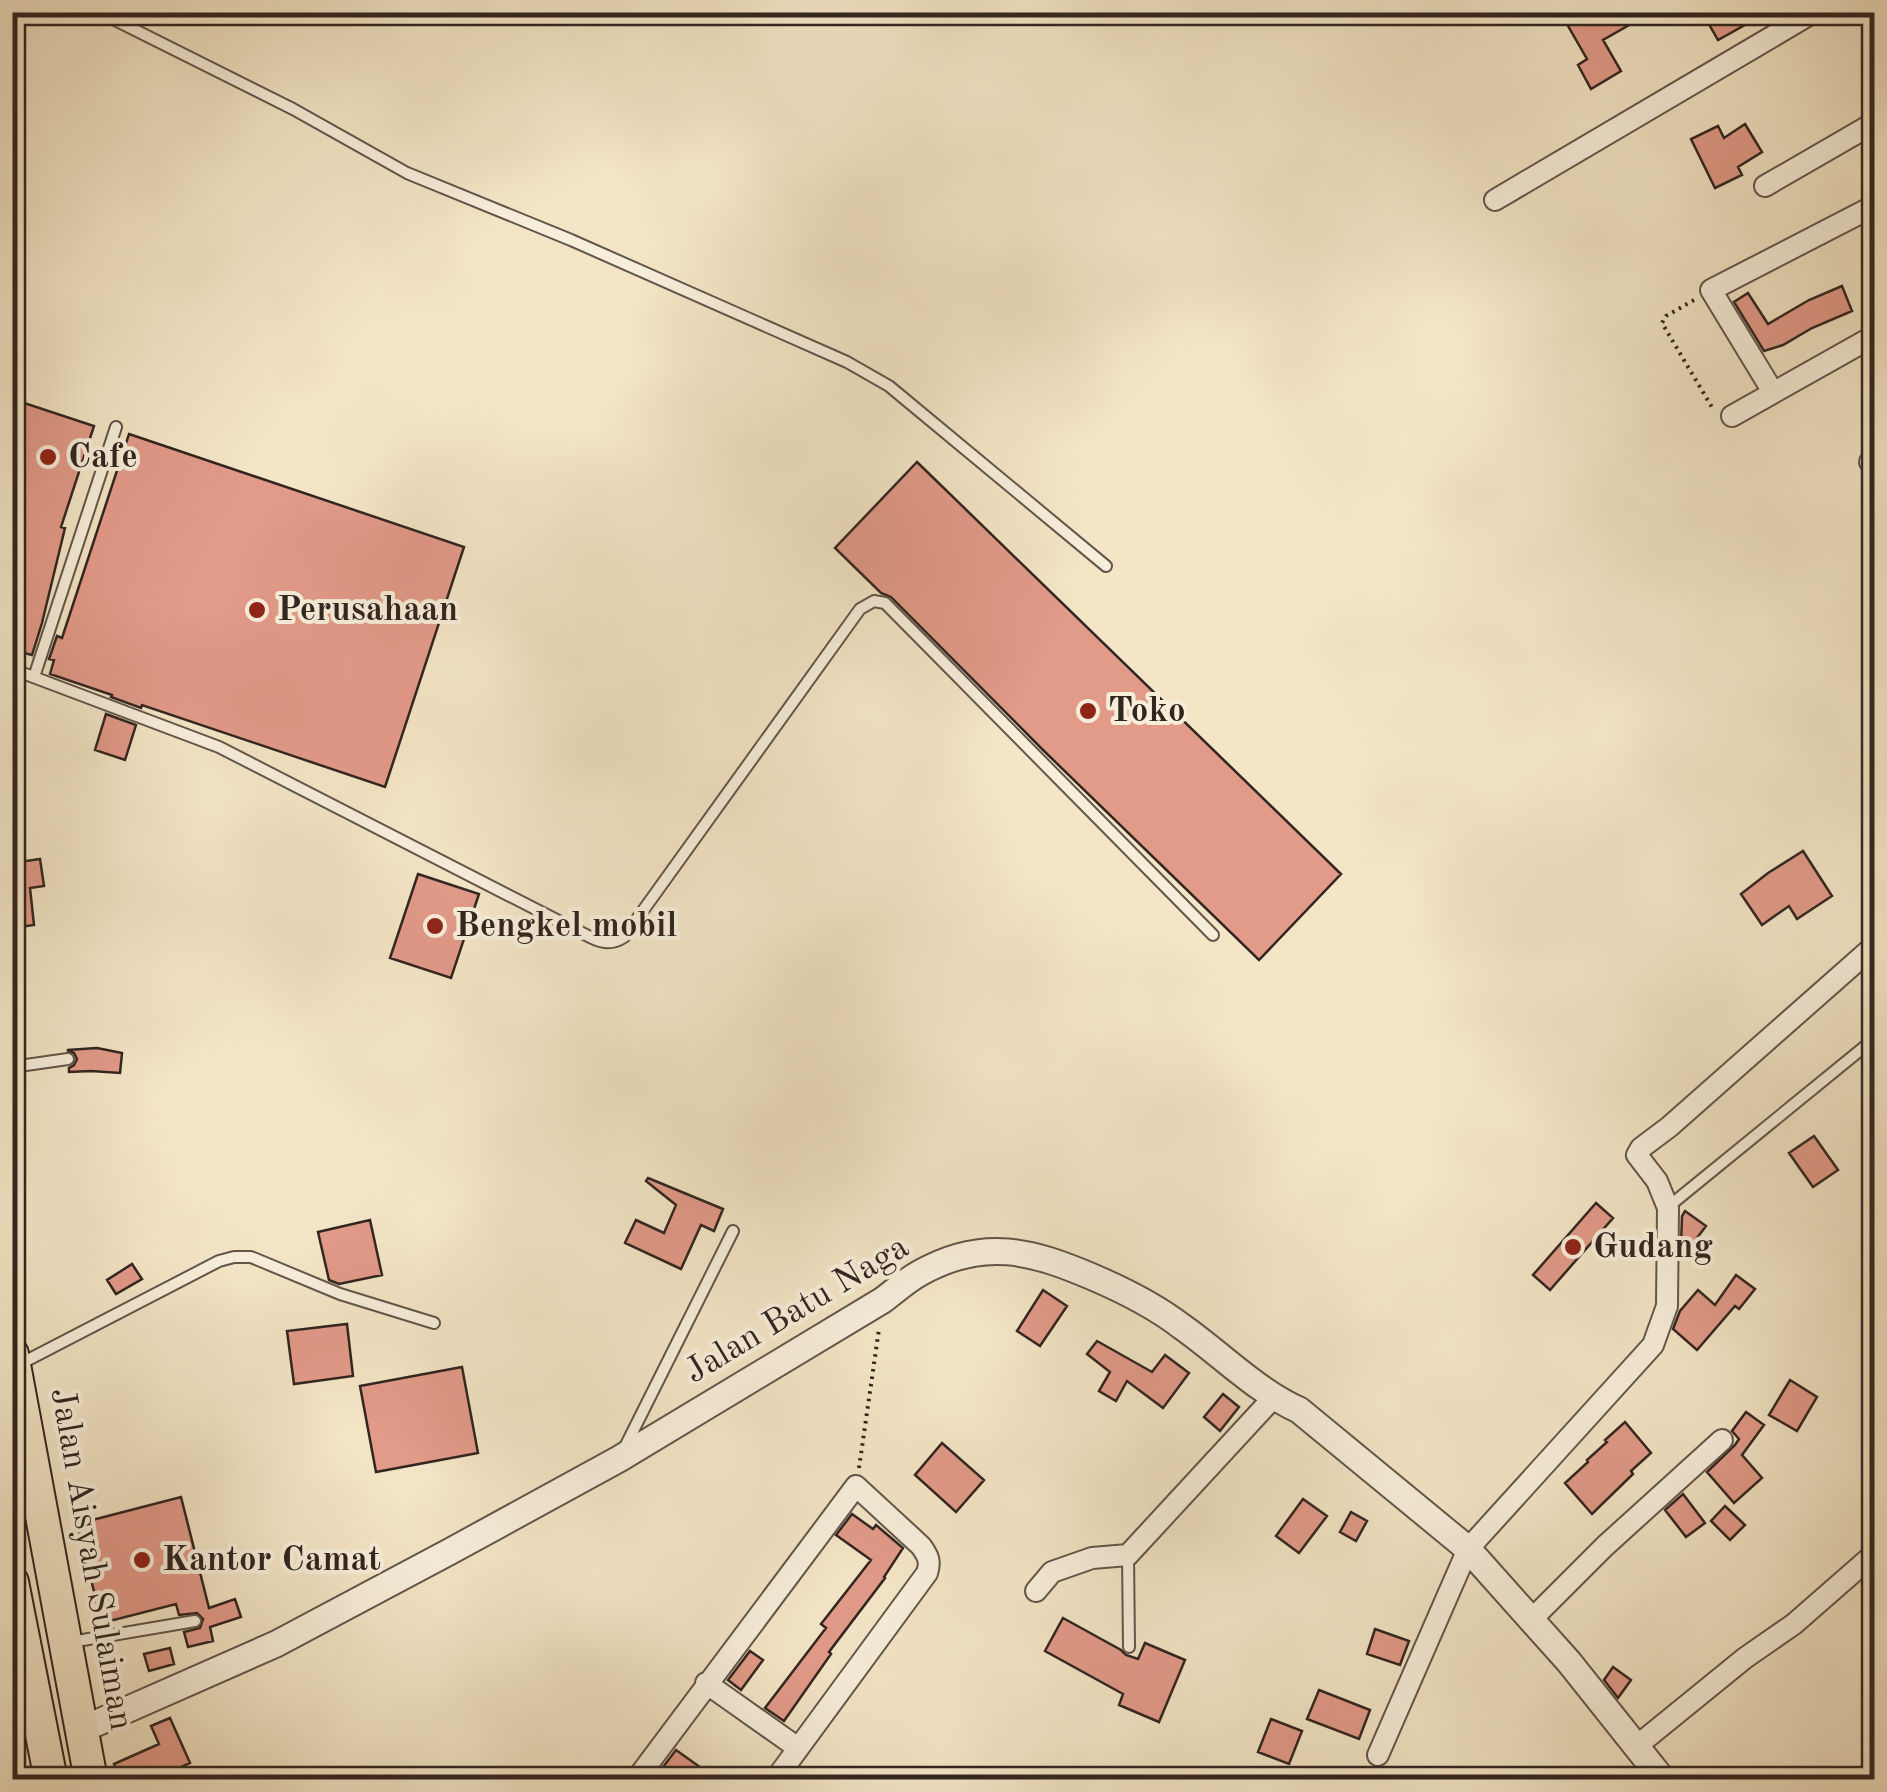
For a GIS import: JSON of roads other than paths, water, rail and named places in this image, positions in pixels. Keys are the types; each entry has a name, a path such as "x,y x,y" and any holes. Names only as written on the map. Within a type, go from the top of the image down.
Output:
{"highway":[{"name":"Jalan Aisyah Sulaiman","path":"14,1360 91,1780"},
{"path":"12,1582 48,1778"}],"street":[{"path":"1495,200 1814,12"},
{"path":"1765,186 1874,123"},
{"path":"1773,392 1712,290 1874,206"},
{"path":"1732,416 1874,336"},
{"path":"1378,1755 1468,1549 1653,1345 1667,1306 1668,1208 1657,1180 1637,1155 1641,1148 1874,946"},
{"name":"Jalan Batu Naga","path":"81,1730 276,1644 619,1459 883,1300 919,1273 984,1252 1017,1251 1058,1262 1128,1293 1179,1324 1273,1398 1299,1410 1468,1549 1532,1619 1664,1780"},
{"path":"1036,1591 1052,1572 1092,1558 1128,1555 1273,1398"},
{"path":"1532,1619 1605,1546 1722,1440"},
{"path":"636,1780 856,1486 921,1546 930,1564 775,1780"},
{"path":"1638,1745 1745,1658 1794,1624 1874,1554"},
{"path":"706,1683 798,1748"}],"lane":[{"path":"98,12 293,109 407,173 571,240 847,362 889,386 1106,566"},
{"path":"34,677 116,427"},
{"path":"12,670 219,747 590,938 607,943 624,937 860,609 874,600 885,603 1212,934"},
{"path":"1668,1208 1874,1039"},
{"path":"12,1066 68,1059"},
{"path":"619,1459 733,1231"},
{"path":"14,1360 234,1257 251,1257 340,1294 434,1323"},
{"path":"1128,1555 1129,1648"},
{"path":"66,1642 195,1621"}],"place":[{"name":"Cafe","path":"48,457"},
{"name":"Perusahaan","path":"257,610"},
{"name":"Toko","path":"1088,711"},
{"name":"Bengkel mobil","path":"435,926"},
{"name":"Gudang","path":"1573,1247"},
{"name":"Kantor Camat","path":"142,1560"}]}
